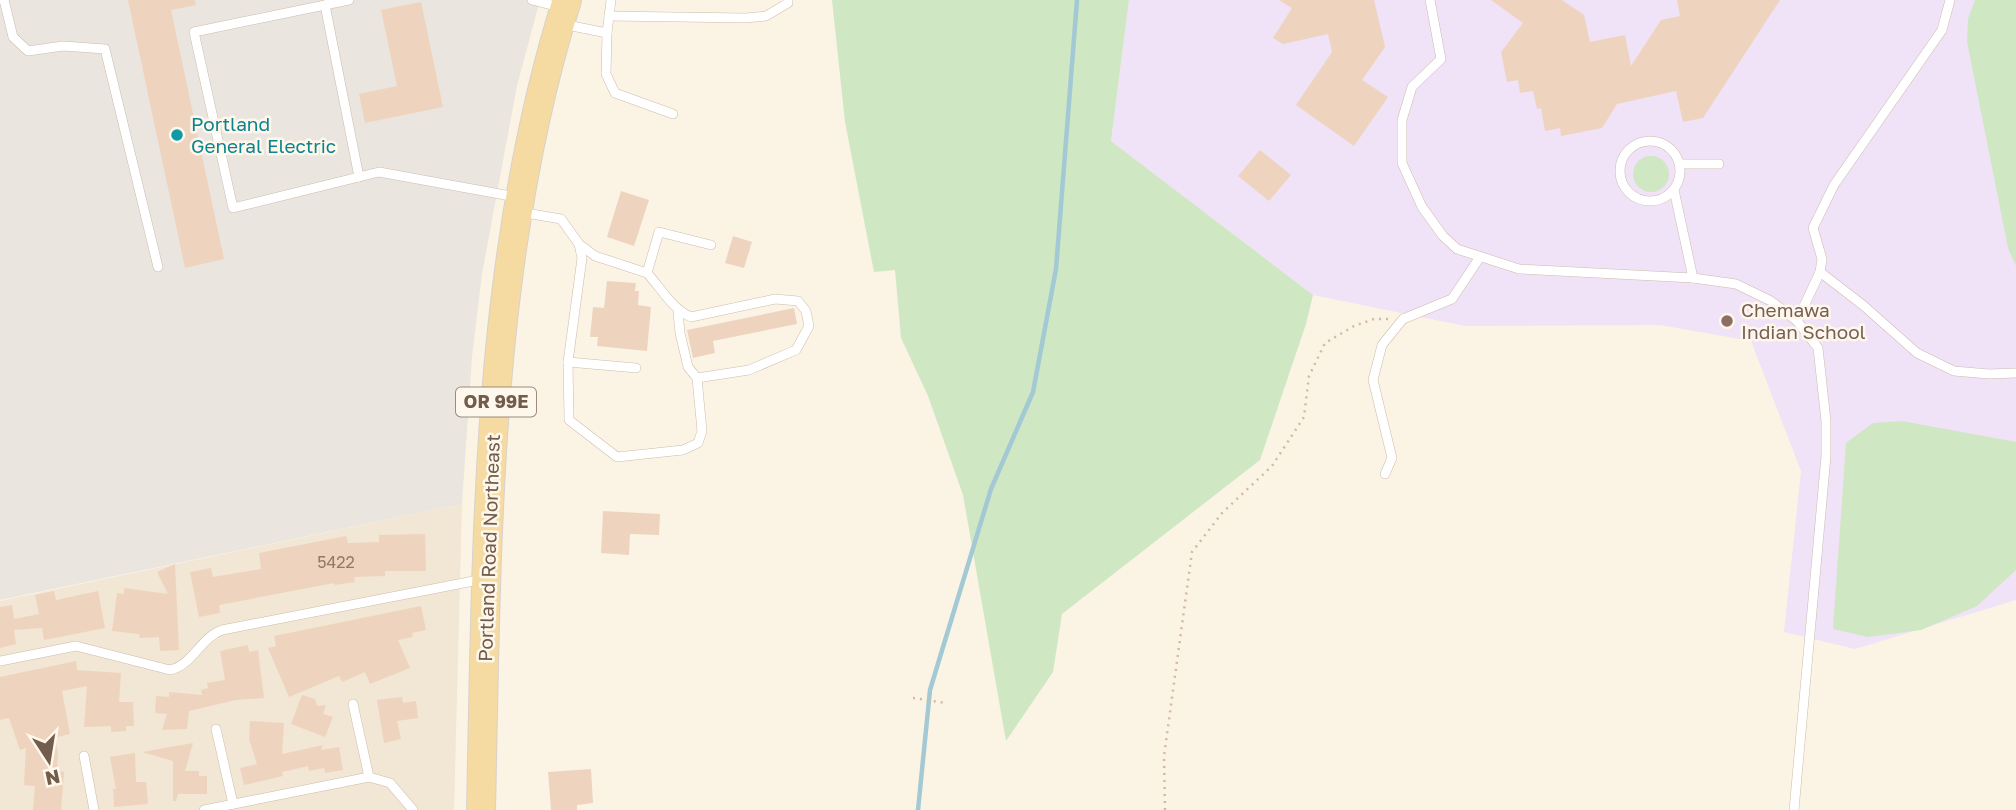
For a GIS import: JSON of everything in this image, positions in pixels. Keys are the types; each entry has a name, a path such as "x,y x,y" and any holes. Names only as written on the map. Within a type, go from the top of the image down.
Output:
{"main road":[{"name":"Portland Road Northeast","path":"481,810 486,579 494,425 502,336 520,205 538,111 564,11"}],"lane":[{"path":"4,0 13,37 28,51 63,46 106,49 158,267"},
{"path":"349,0 194,32 233,208 379,172 520,205 561,219 579,244 595,256 647,273 678,312 691,317 775,299 798,301 806,311 809,326 796,350 749,370 697,378"},
{"path":"532,0 564,11 607,33"},
{"path":"611,0 606,74 615,93 673,114"},
{"path":"609,16 747,18 766,16 788,3 788,0"},
{"path":"1430,0 1441,59 1412,87 1402,120 1402,163 1422,207 1443,236 1457,249 1519,269 1693,278 1736,284 1771,301 1797,321 1818,348 1826,444 1794,810"},
{"path":"1797,321 1820,272 1822,259 1812,228 1834,185 1942,30 1950,0"},
{"path":"325,5 359,177"},
{"path":"1649,141 1668,147 1679,164 1679,182 1674,190 1657,201 1637,199 1628,193 1619,176 1620,165 1630,148 1649,141"},
{"path":"1679,164 1720,163"},
{"path":"1674,190 1693,278"},
{"path":"647,273 659,232 711,245"},
{"path":"579,244 582,258 568,362 569,420 617,457 683,450 698,443 702,431 697,378 688,367 678,312"},
{"path":"1385,474 1392,458 1373,380 1382,345 1403,320 1452,299 1480,257"},
{"path":"1820,272 1864,306 1917,353 1954,371 2016,373"},
{"path":"568,362 636,368"},
{"path":"0,661 76,646 170,670 180,667 211,634 222,630 486,579"},
{"path":"353,704 369,777"},
{"path":"216,729 233,804"},
{"path":"84,756 94,810"},
{"path":"204,810 369,777 390,783 413,810"}],"path":[{"path":"1165,810 1164,756 1192,552 1222,513 1272,466 1304,416 1309,376 1325,343 1374,318 1403,320"},
{"path":"913,698 946,703"}],"shaded area":[{"path":"0,0 540,0 517,86 482,274 472,357 462,504 0,600"},
{"name":"Chemawa Indian School","path":"1129,0 2016,0 2016,600 1855,649 1784,632 1801,471 1751,341 1660,325 1465,326 1313,295 1111,141"},
{"path":"462,504 454,810 0,810 0,601"}],"green space":[{"path":"832,0 1129,0 1111,141 1313,295 1306,324 1260,460 1062,614 1053,672 1006,741 963,495 928,396 901,338 895,270 874,272 845,122"},
{"path":"1975,0 2016,0 2016,266 2008,248 1967,42 1968,19"},
{"path":"1651,156 1663,162 1669,174 1663,186 1651,192 1639,186 1633,174 1639,162"},
{"path":"1902,421 2016,442 2016,570 1977,606 1921,630 1868,637 1833,629 1846,443 1873,423"}],"building":[{"name":"Portland General Electric","path":"128,0 195,0 196,5 171,10 224,259 185,268"},
{"path":"1279,0 1374,0 1385,47 1362,80 1388,97 1354,146 1296,105 1332,52 1328,34 1283,44 1273,38 1292,8"},
{"path":"1491,0 1562,0 1584,15 1590,42 1625,35 1631,66 1661,20 1680,16 1677,0 1780,0 1703,118 1683,122 1676,91 1617,104 1602,128 1561,136 1560,128 1545,131 1541,108 1537,109 1533,91 1520,93 1518,80 1507,82 1501,52 1523,23"},
{"path":"421,2 443,107 365,123 359,94 397,86 381,10"},
{"path":"1260,150 1291,175 1269,201 1238,176"},
{"path":"621,191 649,200 634,246 607,237"},
{"path":"733,236 752,242 744,268 725,263"},
{"path":"607,281 636,283 635,291 639,291 638,305 651,307 647,351 597,346 598,337 590,337 593,307 604,308"},
{"path":"794,308 797,324 713,341 715,353 693,358 687,330"},
{"path":"603,511 660,514 659,535 630,534 629,555 601,553"},
{"path":"425,534 426,571 385,571 385,576 354,577 355,582 334,583 219,605 220,613 199,617 190,572 211,568 213,577 261,569 259,553 346,536 348,543 379,542 379,535"},
{"path":"175,564 179,650 160,651 159,637 140,638 139,634 112,631 117,593 124,594 124,588 168,594 157,572"},
{"path":"54,591 56,600 98,591 105,628 44,640 42,628 14,630 16,644 0,648 0,607 12,605 14,619 39,614 35,595"},
{"path":"421,606 426,630 412,633 413,637 398,640 410,668 370,684 365,672 342,682 339,676 289,697 268,648 276,646 274,636"},
{"path":"248,645 249,652 258,650 264,698 236,700 189,711 187,729 162,730 167,714 155,713 156,696 169,697 169,692 202,695 201,690 208,688 207,683 225,680 220,651"},
{"path":"76,661 77,670 121,673 119,702 133,702 134,726 126,726 126,731 111,732 111,726 84,727 87,686 62,691 70,734 54,738 58,751 57,771 64,772 61,810 33,810 35,786 24,785 26,748 20,750 9,718 0,720 0,677"},
{"path":"302,695 315,699 317,706 326,705 323,714 333,717 325,737 291,724"},
{"path":"402,697 403,703 416,701 418,718 397,721 401,739 384,743 377,700"},
{"path":"250,721 284,723 282,754 323,745 321,750 339,747 343,770 325,773 324,768 309,771 308,766 282,772 283,776 244,785 240,768 257,764 249,739"},
{"path":"193,743 185,771 199,771 199,776 207,776 207,794 178,794 176,801 173,801 173,761 142,752"},
{"path":"135,753 136,782 146,782 148,804 114,807 113,789 116,789 110,757"},
{"path":"591,769 593,803 577,805 577,810 551,810 548,772"}],"waterway":[{"path":"918,810 930,690 991,489 1033,392 1056,269 1077,0"}],"place":[{"name":"Portland General Electric","path":"177,135"},
{"name":"Chemawa Indian School","path":"1727,321"}]}
